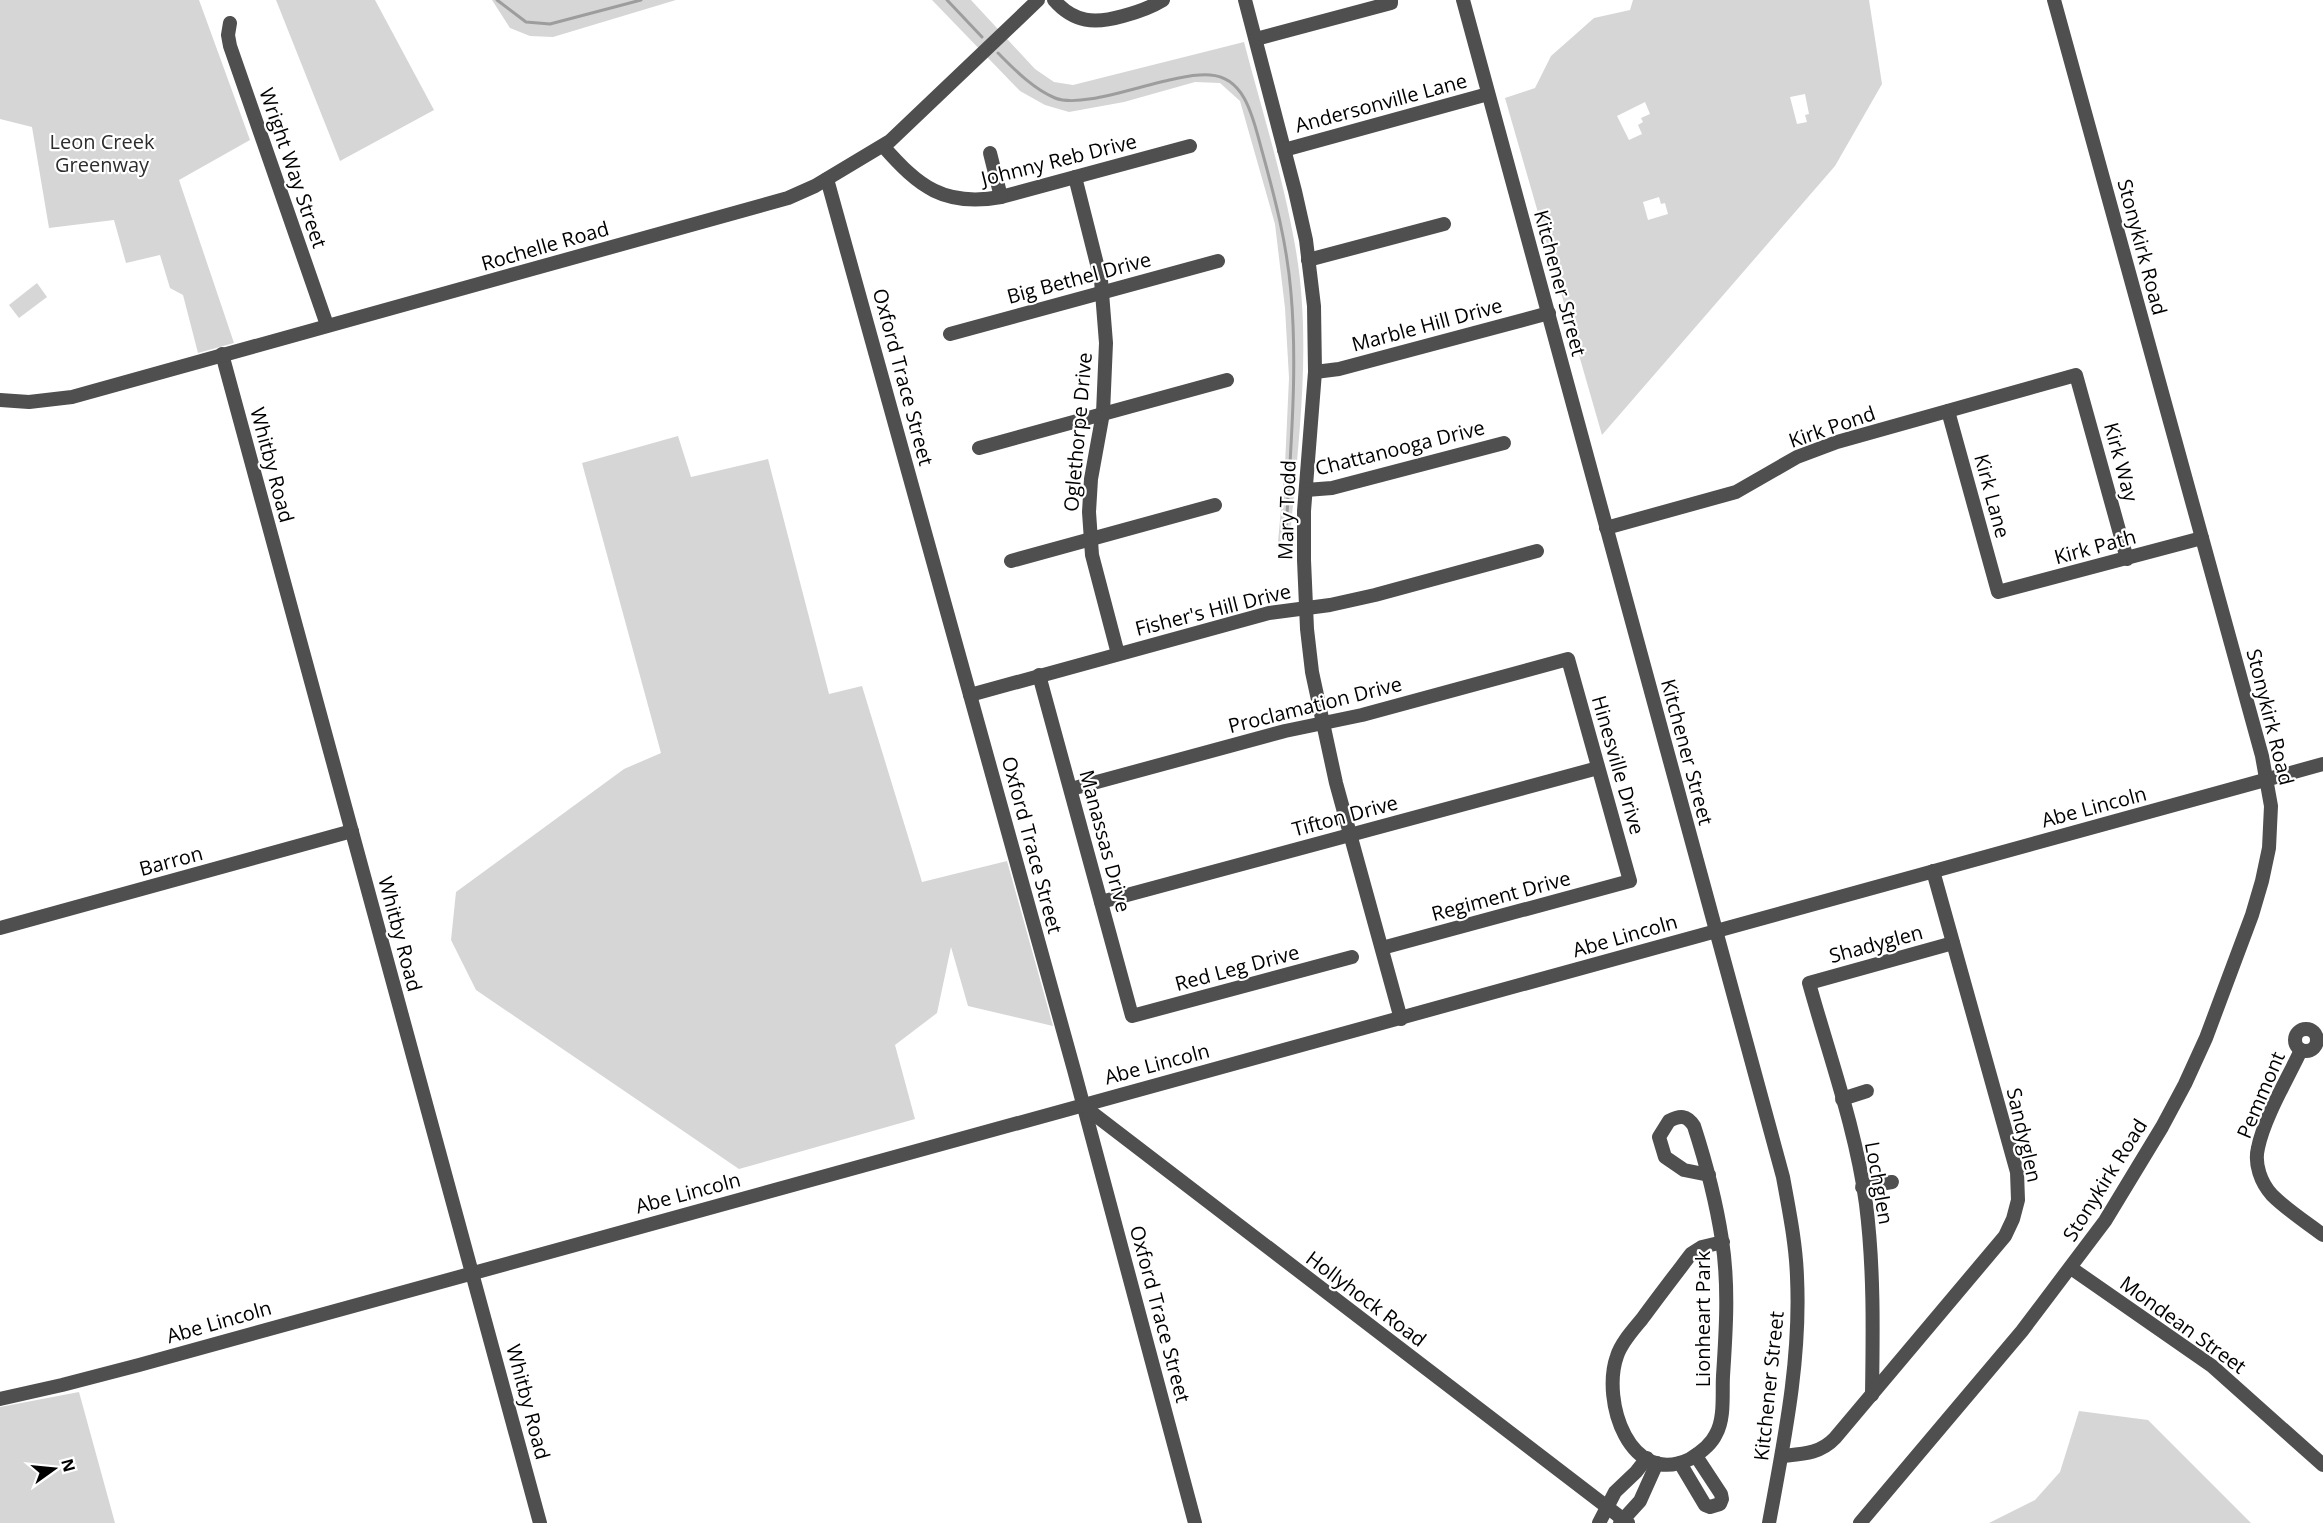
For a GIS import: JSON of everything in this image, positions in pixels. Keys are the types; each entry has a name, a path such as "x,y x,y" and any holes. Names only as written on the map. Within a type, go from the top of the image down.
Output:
{"street":[{"name":"Rochelle Road","path":"0,400 29,402 72,397 788,198 827,179 883,146 903,130 1038,0"},
{"path":"1054,0 1073,17 1092,22 1146,9 1163,0"},
{"name":"Mary Todd","path":"1245,0 1284,150 1308,260 1314,306 1315,372 1306,490 1304,560 1312,672 1322,723 1350,835 1401,1019"},
{"name":"Kitchener Street","path":"1463,0 1776,1146 1789,1214 1797,1275 1797,1342 1788,1426 1769,1523"},
{"name":"Stonykirk Road","path":"1860,1523 2022,1331 2071,1268 2105,1221 2150,1148 2185,1084 2206,1038 2252,915 2262,881 2271,827 2270,793 2267,779 2054,0"},
{"path":"1256,39 1391,2"},
{"name":"Wright Way Street","path":"230,23 228,35 230,46 327,325"},
{"name":"Andersonville Lane","path":"1284,150 1488,94"},
{"name":"Johnny Reb Drive","path":"883,146 918,182 942,195 970,201 1001,197 1190,146"},
{"path":"990,153 1001,197"},
{"name":"Oglethorpe Drive","path":"1075,177 1102,292 1106,343 1102,412 1091,479 1089,512 1094,563 1118,654"},
{"name":"Oxford Trace Street","path":"827,179 1131,1281 1195,1523"},
{"path":"1308,260 1444,224"},
{"name":"Big Bethel Drive","path":"950,334 1218,261"},
{"name":"Marble Hill Drive","path":"1315,372 1339,369 1549,313"},
{"name":"Whitby Road","path":"222,354 540,1523"},
{"name":"Kirk Pond","path":"1606,528 1736,492 1812,450 2076,375"},
{"name":"Kirk Way","path":"2076,375 2127,559"},
{"path":"979,448 1102,412 1227,380"},
{"name":"Kirk Lane","path":"1948,411 1998,592"},
{"name":"Chattanooga Drive","path":"1306,490 1332,488 1504,443"},
{"path":"1011,561 1215,505"},
{"name":"Kirk Path","path":"1998,592 2202,538"},
{"name":"Fisher's Hill Drive","path":"970,695 1269,613 1375,595 1537,551"},
{"name":"Proclamation Drive","path":"1071,789 1285,731 1362,715 1568,660"},
{"name":"Hinesville Drive","path":"1568,660 1630,881"},
{"name":"Manassas Drive","path":"1039,675 1132,1016"},
{"name":"Abe Lincoln","path":"0,1399 139,1365 2323,764"},
{"name":"Tifton Drive","path":"1101,902 1598,768"},
{"name":"Barron","path":"0,928 352,831"},
{"name":"Sandyglen","path":"1782,1456 1815,1452 1828,1445 2005,1236 2018,1200 2015,1163 1933,871"},
{"name":"Regiment Drive","path":"1382,948 1630,881"},
{"name":"Shadyglen","path":"1809,983 1953,943"},
{"name":"Red Leg Drive","path":"1132,1016 1352,957"},
{"name":"Lochglen","path":"1809,983 1842,1099 1862,1187 1872,1269 1872,1395"},
{"name":"Pemmont","path":"2301,1050 2262,1132 2257,1150 2258,1167 2261,1178 2270,1193 2323,1235"},
{"path":"1842,1099 1867,1091"},
{"name":"Hollyhock Road","path":"1082,1105 1624,1522"},
{"name":"Lionheart Park","path":"1652,1460 1680,1463 1696,1456 1717,1433 1726,1324 1723,1242 1709,1175 1694,1125 1690,1119 1684,1116 1669,1121 1659,1137 1665,1157 1684,1170 1709,1175"},
{"path":"1862,1187 1892,1182"},
{"path":"1652,1460 1632,1445 1616,1418 1612,1401 1612,1377 1617,1355 1691,1254 1702,1247 1723,1242"},
{"name":"Mondean Street","path":"2071,1268 2212,1366 2323,1465"},
{"path":"1680,1463 1705,1504 1710,1507 1720,1504 1721,1494 1696,1456"},
{"path":"1599,1523 1615,1492 1652,1460"},
{"path":"1624,1522 1640,1501 1652,1460"},
{"path":"1632,1476 1646,1486"},
{"path":"1695,1488 1711,1479"}],"green space":[{"name":"Leon Creek Greenway","path":"0,0 199,0 250,140 179,180 234,343 198,353 183,295 170,288 160,255 126,263 114,220 49,228 32,127 0,119"},
{"path":"276,0 375,0 434,110 340,161"},
{"path":"492,0 676,0 553,37 530,36 510,28"},
{"path":"932,0 971,0 1035,69 1054,82 1073,85 1244,42 1285,198 1301,287 1302,394 1290,538 1278,542 1285,465 1289,378 1285,308 1275,224 1240,101 1220,83 1195,82 1124,102 1069,112 1045,105 1020,91"},
{"path":"1633,0 1869,0 1882,84 1835,166 1602,435 1505,98 1535,88 1551,56 1594,18 1630,10","holes":["1805,94 1809,114 1805,115 1807,122 1797,124 1790,97","1645,102 1650,114 1641,118 1643,122 1638,125 1642,134 1629,140 1617,116","1659,197 1661,204 1665,203 1668,214 1648,220 1643,202"]},
{"path":"37,283 47,297 19,318 9,305"},
{"path":"678,436 691,477 768,459 829,694 862,686 922,882 1007,861 1053,1026 968,1006 951,947 937,1013 895,1045 915,1119 739,1169 476,990 451,940 456,892 624,769 661,753 582,463"},
{"path":"79,1392 115,1523 0,1523 0,1407"},
{"path":"2079,1411 2148,1420 2251,1523 1989,1523 2035,1500 2060,1472"}],"waterway":[{"path":"497,0 526,22 550,24 641,0"},
{"path":"947,0 982,37"},
{"path":"998,53 1039,89 1055,98 1069,101 1107,96 1173,79 1210,75 1223,78 1241,93 1252,115 1267,169 1280,221 1289,275 1294,383 1286,533"}]}
